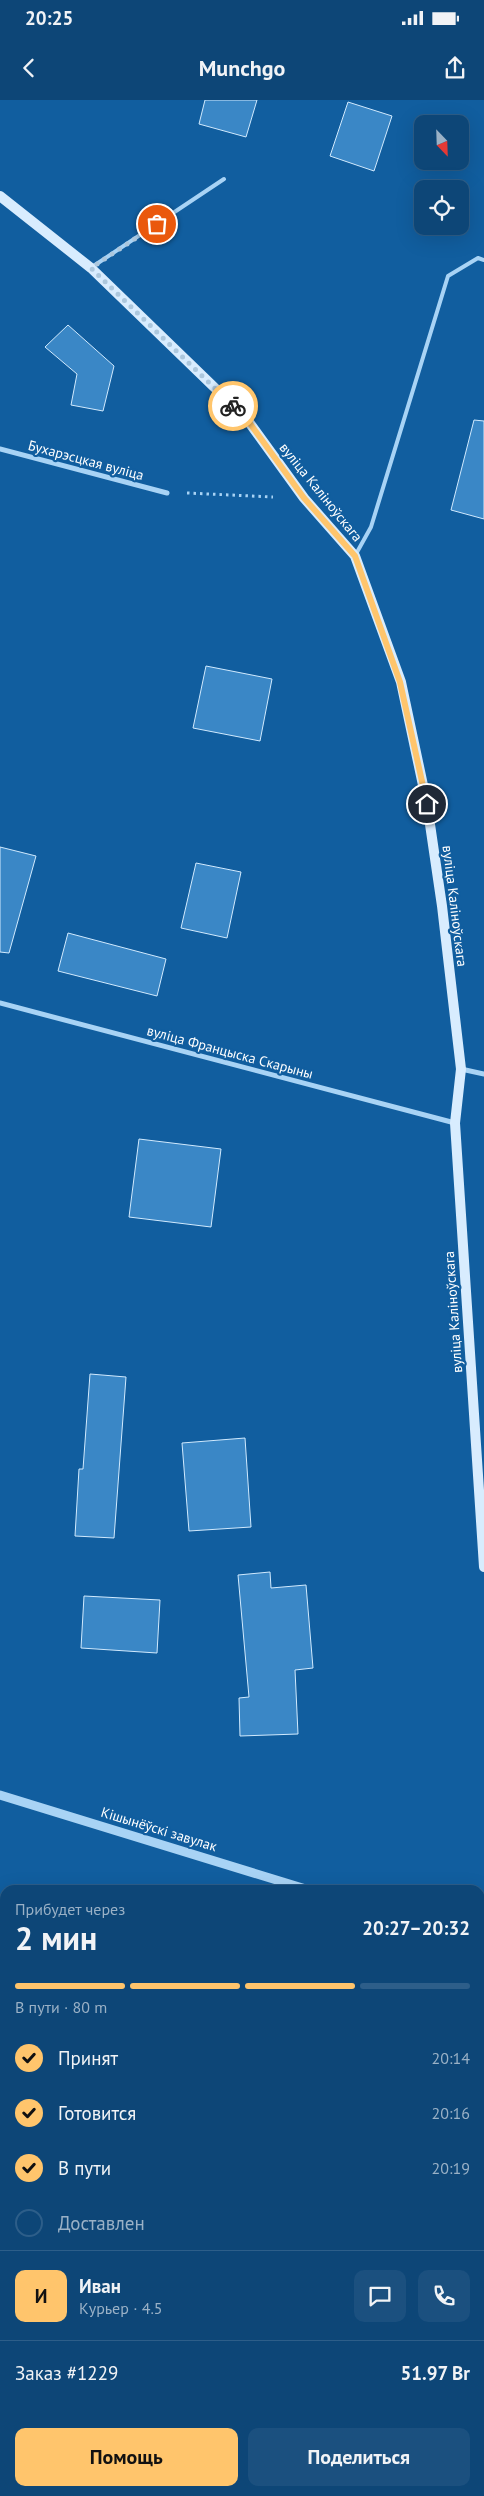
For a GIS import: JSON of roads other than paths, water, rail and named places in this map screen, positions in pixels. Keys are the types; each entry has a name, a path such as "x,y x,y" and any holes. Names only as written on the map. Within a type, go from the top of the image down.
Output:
{"main road":[{"name":"вуліца Каліноўскага","path":"0,196 91,268 246,418 304,498 355,556 400,682 427,804 442,906 461,1069 455,1123 484,1567"}],"street":[{"name":"Бухарэсцкая вуліца","path":"0,449 167,493"},
{"name":"вуліца Францыска Скарыны","path":"0,1003 455,1123"},
{"path":"461,1069 484,1074"},
{"name":"Кішынёўскі завулак","path":"0,1795 293,1885"}],"lane":[{"path":"91,268 224,179"},
{"path":"355,556 371,527 448,276 478,258 484,260"}]}
